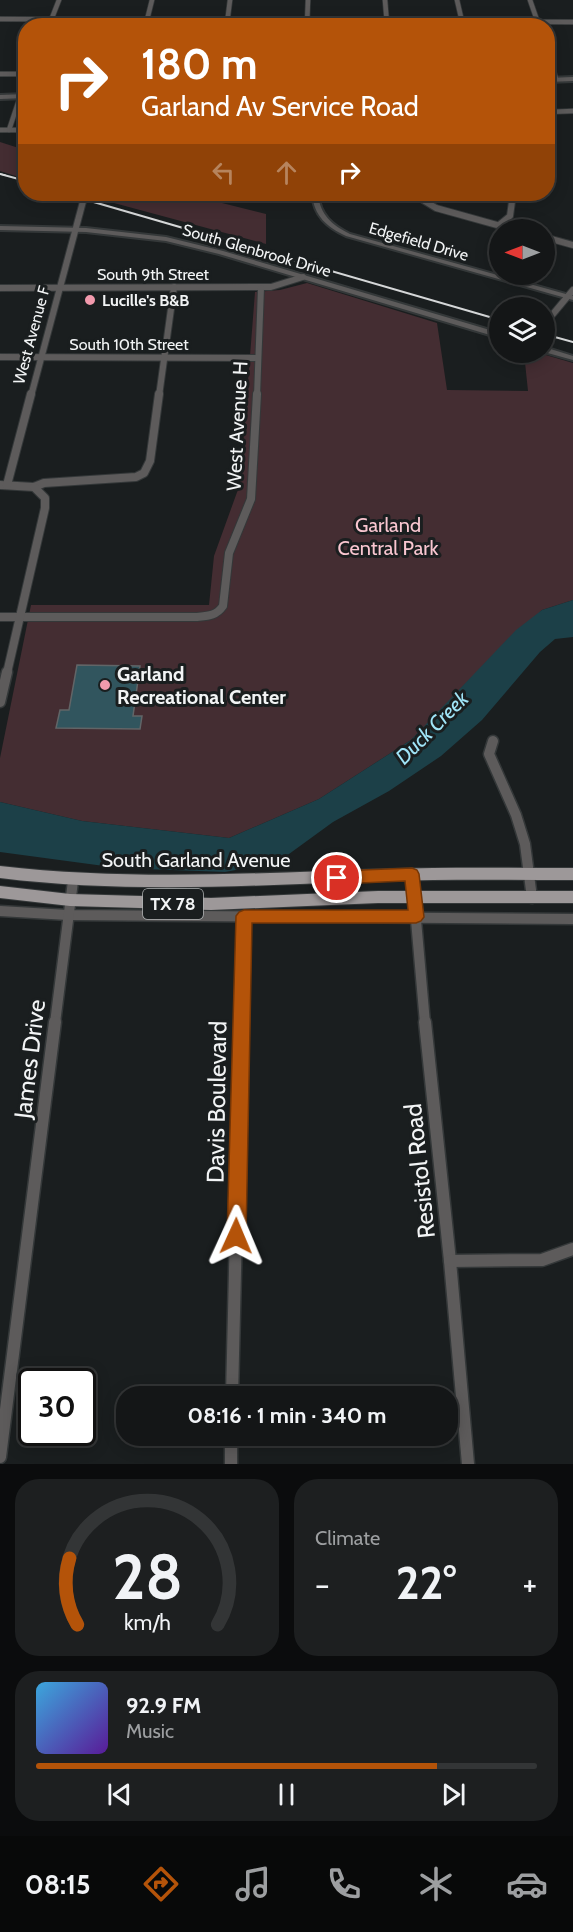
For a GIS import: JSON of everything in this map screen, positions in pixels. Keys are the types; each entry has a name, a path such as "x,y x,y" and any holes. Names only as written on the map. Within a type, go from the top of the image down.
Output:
{"main road":[{"name":"South Garland Avenue","path":"0,872 73,880 245,882 412,874 573,874"},
{"name":"TX 78","path":"0,892 69,907 414,897 573,897"}],"street":[{"path":"52,18 59,0"},
{"path":"148,18 152,0"},
{"path":"228,18 230,0"},
{"path":"307,18 308,0"},
{"path":"384,0 386,18"},
{"path":"457,0 461,18"},
{"path":"530,0 536,18"},
{"path":"0,19 18,19"},
{"path":"555,23 573,22"},
{"path":"0,74 18,74"},
{"path":"555,77 556,80 573,79"},
{"path":"0,97 18,97"},
{"path":"9,130 18,109"},
{"path":"555,112 573,111"},
{"path":"0,130 18,130"},
{"name":"West Avenue F","path":"4,485 83,201"},
{"name":"Edgefield Drive","path":"315,201 320,215 331,226 348,235 570,298"},
{"path":"425,201 436,208 489,222"},
{"path":"506,219 510,216 512,201"},
{"name":"South Glenbrook Drive","path":"0,228 74,230 166,239 489,333"},
{"path":"555,240 573,245"},
{"name":"South 9th Street","path":"0,288 261,288 286,285 303,277"},
{"path":"4,485 34,487 44,483 136,477 148,467 174,287"},
{"name":"West Avenue H","path":"20,617 203,617 219,612 225,600 229,553 251,499 254,476 261,288"},
{"path":"555,313 570,298 573,290"},
{"path":"555,352 573,358"},
{"name":"South 10th Street","path":"0,357 257,358"},
{"path":"0,702 45,508 45,498 34,487"},
{"path":"0,617 20,617"},
{"path":"493,741 489,754 516,815 525,844 527,875 532,898"},
{"name":"Resistol Road","path":"412,874 468,1464"},
{"name":"James Drive","path":"0,1457 73,880"},
{"path":"0,911 69,907 244,916 573,919"},
{"name":"Davis Boulevard","path":"232,1386 244,916"},
{"path":"450,1261 542,1260 573,1249"},
{"path":"231,1446 231,1464"}],"green space":[{"path":"0,142 18,148 18,177 0,171"},
{"path":"107,201 214,201 266,214 266,244"},
{"name":"Garland Central Park","path":"307,283 437,323 447,390 528,391 525,363 555,363 555,358 573,363 573,600 542,610 411,740 319,799 229,838 82,821 0,802 0,758 31,605 209,605 214,556 240,484 255,292 280,290"}],"water":[{"name":"Duck Creek","path":"573,600 573,637 555,639 540,652 482,720 441,756 389,791 333,822 278,862 225,872 119,868 0,852 0,802 82,821 229,838 319,799 411,740 516,630 542,610"}],"building":[{"name":"Garland Recreational Center","path":"77,665 140,666 133,716 142,716 140,729 56,728 60,710 69,710"}],"railway":[{"path":"5,175 0,174 18,179"},
{"path":"90,201 489,317"},
{"path":"555,337 573,342"}],"place":[{"name":"Lucille's B&B","path":"90,300"},
{"name":"Garland Recreational Center","path":"105,685"}],"route":[{"path":"236,1236 244,916 416,917 412,874 337,878"}]}
